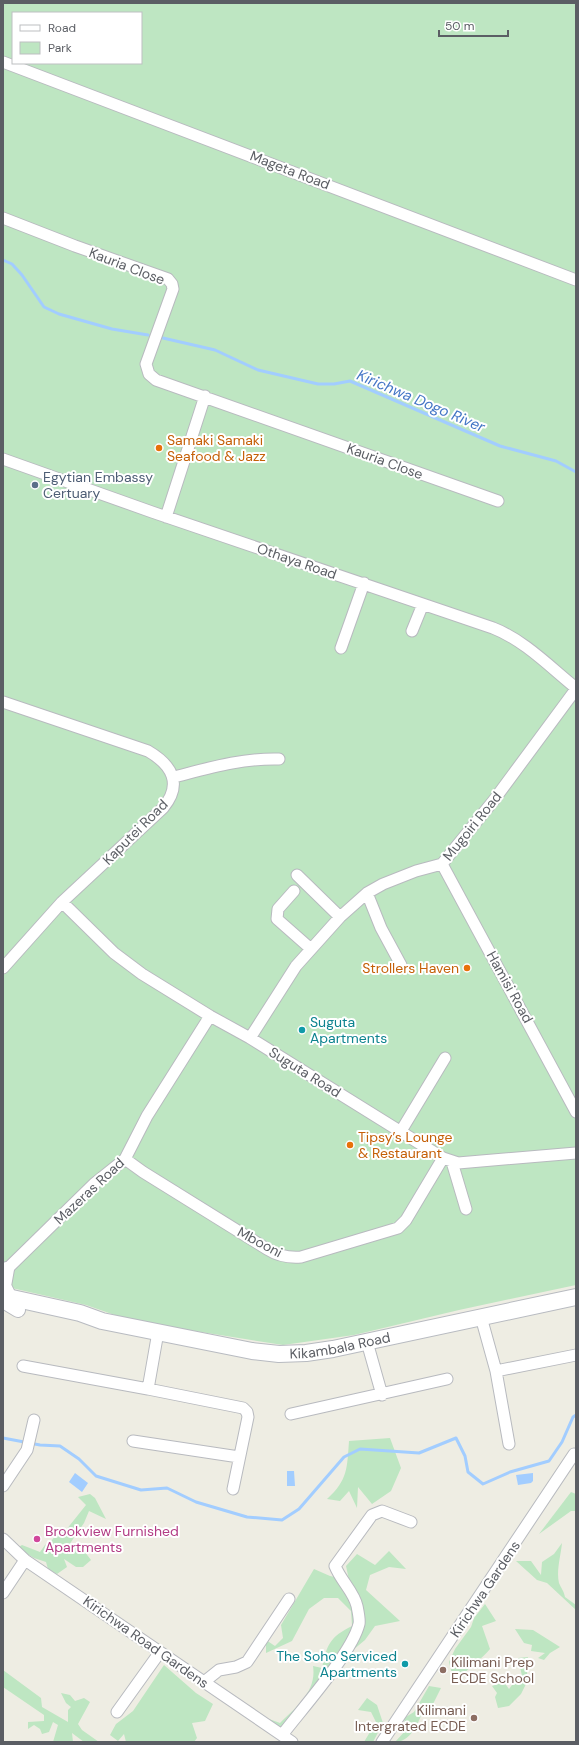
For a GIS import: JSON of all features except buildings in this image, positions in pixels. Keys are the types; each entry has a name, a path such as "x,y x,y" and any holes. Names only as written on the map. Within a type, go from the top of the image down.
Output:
{"main road":[{"name":"Kikambala Road","path":"7,1303 80,1313 102,1321 252,1351 279,1354 306,1353 367,1342 576,1297"}],"street":[{"name":"Mageta Road","path":"3,62 576,280"},
{"name":"Kauria Close","path":"3,218 75,246 168,279 172,284 173,289 146,364 147,370 156,380 205,396 498,501"},
{"path":"166,517 205,396"},
{"name":"Othaya Road","path":"3,459 166,517 364,583 506,633 576,689"},
{"path":"341,648 364,583"},
{"path":"412,631 423,604"},
{"name":"Mugoiri Road","path":"250,1038 296,966 340,917 367,893 404,875 442,864 494,800 576,689"},
{"path":"3,702 148,751 167,765 174,777 229,762 261,758 279,759"},
{"name":"Kaputei Road","path":"3,968 62,902 163,808 169,801 173,789 174,777"},
{"name":"Hamisi Road","path":"442,864 576,1112"},
{"path":"297,875 340,917"},
{"path":"294,891 278,909 277,919 311,948"},
{"path":"367,893 381,928 401,965"},
{"name":"Suguta Road","path":"62,902 114,953 142,974 210,1016 250,1038 448,1160"},
{"name":"Mazeras Road","path":"5,1271 95,1183 125,1159 147,1116 210,1016"},
{"path":"401,1131 445,1058"},
{"path":"466,1209 448,1160 476,1162 576,1153"},
{"name":"Mbooni","path":"125,1159 143,1172 267,1249 280,1256 291,1258 301,1258 398,1228 406,1220 448,1160"},
{"path":"5,1271 4,1286 7,1303"},
{"path":"482,1317 496,1371 509,1444"},
{"path":"148,1389 158,1332"},
{"path":"367,1342 382,1395"},
{"path":"496,1371 576,1355"},
{"path":"23,1366 243,1408 247,1412 248,1417 233,1489"},
{"path":"291,1414 382,1395 447,1379"},
{"path":"3,1486 27,1450 33,1426"},
{"path":"133,1441 239,1457"},
{"name":"Kirichwa Gardens","path":"382,1742 574,1454"},
{"path":"282,1735 343,1654 359,1624 357,1606 353,1596 339,1576 335,1566 372,1515 382,1511 411,1522"},
{"name":"Kirichwa Road Gardens","path":"3,1539 25,1560 292,1742"},
{"path":"3,1593 6,1580 25,1560"},
{"path":"204,1682 219,1670 236,1667 247,1662 289,1599"},
{"path":"117,1712 160,1652"}],"green space":[{"path":"3,3 576,3 576,1285 459,1310 354,1335 283,1345 132,1321 86,1305 3,1286"},
{"path":"390,1438 401,1468 391,1491 372,1504 358,1487 357,1508 349,1491 340,1501 327,1499 339,1486 343,1479 347,1466 349,1441"},
{"path":"571,1492 576,1494 576,1511 571,1511 539,1534"},
{"path":"90,1494 95,1498 106,1519 89,1511 84,1523 67,1548 78,1543 91,1560 83,1567 76,1567 64,1559 67,1567 57,1574 48,1569 46,1562 34,1558 17,1548 22,1545 40,1552 45,1545 53,1539 55,1533 66,1530 86,1505 78,1497"},
{"path":"562,1543 558,1568 559,1583 565,1597 576,1605 576,1610 547,1583 537,1580 516,1561 531,1561 541,1575 542,1562 554,1554"},
{"path":"389,1551 406,1569 389,1567 370,1575 366,1590 400,1621 375,1626 365,1640 353,1650 307,1713 284,1724 280,1729 269,1719 280,1723 299,1705 309,1691 312,1683 313,1666 322,1668 331,1642 339,1634 352,1626 351,1611 338,1598 324,1598 309,1609 292,1641 266,1653 266,1640 275,1646 283,1638 281,1625 314,1569 330,1576 349,1580 346,1566 357,1554 375,1565"},
{"path":"485,1604 496,1621 482,1626 490,1649 464,1674 452,1674 449,1662 455,1649 471,1627 474,1618"},
{"path":"515,1629 533,1630 560,1647 550,1653 544,1660 538,1658 545,1653 531,1651 532,1645 524,1643"},
{"path":"528,1657 526,1665 528,1680 521,1694 509,1706 498,1708 495,1697 497,1693 492,1686 504,1682 509,1689 515,1681 522,1676 518,1658"},
{"path":"164,1665 196,1693 213,1704 205,1721 192,1723 197,1738 194,1742 126,1742 124,1734 118,1741 110,1735 116,1724 133,1711"},
{"path":"3,1670 41,1698 42,1707 68,1722 68,1710 71,1707 66,1703 61,1693 70,1695 75,1701 84,1698 90,1702 78,1724 82,1730 99,1742 84,1742 72,1733 73,1742 53,1742 58,1725 53,1722 49,1732 42,1734 40,1729 34,1725 28,1729 28,1722 44,1721 44,1715 3,1687"},
{"path":"429,1686 441,1688 431,1711 422,1713 416,1727 409,1736 395,1742 406,1730 404,1718 414,1712"},
{"path":"367,1698 377,1705 383,1723 373,1742 364,1742 376,1722 371,1712 358,1710"}],"water":[{"path":"287,1471 294,1471 295,1486 287,1486"},
{"path":"75,1473 88,1483 82,1492 69,1482"},
{"path":"533,1473 533,1481 531,1483 518,1485 516,1475"}],"waterway":[{"name":"Kirichwa Dogo River","path":"3,260 12,264 22,275 44,307 59,314 112,329 148,335"},
{"name":"Kirichwa Dogo River","path":"163,338 215,350 258,370 318,384 334,384 350,381 500,446 556,461 576,472"},
{"path":"3,1438 40,1445 60,1446 79,1459 96,1476 141,1490 167,1488 196,1502 247,1517 282,1520 299,1509 344,1457 360,1449 419,1453 456,1438 465,1456 468,1472 483,1484 510,1472 549,1461 562,1442 573,1417 576,1415"}],"place":[{"name":"Samaki Samaki Seafood & Jazz","path":"159,448"},
{"name":"Egytian Embassy Certuary","path":"35,485"},
{"name":"Strollers Haven","path":"467,968"},
{"name":"Suguta Apartments","path":"302,1030"},
{"name":"Tipsy’s Lounge & Restaurant","path":"350,1145"},
{"name":"Brookview Furnished Apartments","path":"37,1539"},
{"name":"The Soho Serviced Apartments","path":"405,1664"},
{"name":"Kilimani Prep ECDE School","path":"443,1670"},
{"name":"Kilimani Intergrated ECDE","path":"474,1718"}]}
